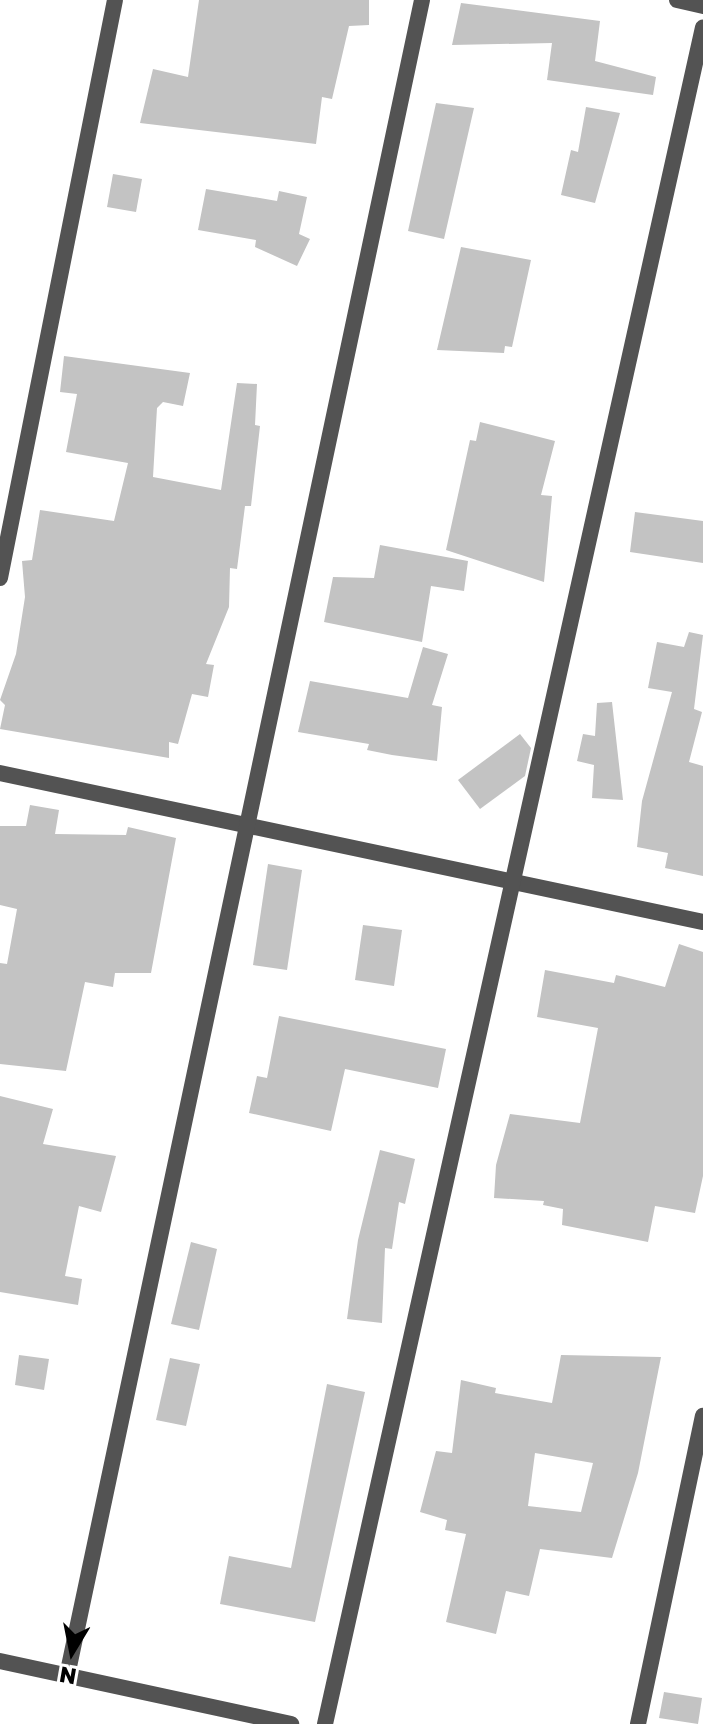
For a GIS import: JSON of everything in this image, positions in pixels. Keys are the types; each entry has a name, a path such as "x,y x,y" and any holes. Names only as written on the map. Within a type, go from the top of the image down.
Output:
{"street":[{"path":"0,578 115,0"},
{"path":"67,1676 422,0"},
{"path":"677,0 703,6"},
{"path":"325,1724 703,28"},
{"path":"0,773 703,922"},
{"path":"638,1724 703,1416"},
{"path":"0,1661 291,1724"}],"building":[{"path":"199,0 369,0 369,25 349,26 332,99 322,97 316,144 140,123 153,69 188,77"},
{"path":"461,3 600,21 595,61 656,77 653,95 547,80 552,43 452,45"},
{"path":"436,103 474,108 444,239 408,231"},
{"path":"586,107 620,113 595,203 561,195 571,150 578,152"},
{"path":"113,174 142,179 136,212 107,207"},
{"path":"206,189 277,201 279,191 307,197 299,234 310,239 297,266 255,247 256,240 198,230"},
{"path":"461,247 531,260 512,347 505,346 504,353 437,350"},
{"path":"64,356 190,373 183,406 163,402 157,408 153,477 221,490 237,383 257,384 255,425 260,426 251,506 245,506 237,569 230,568 229,607 206,664 214,665 208,697 192,694 178,744 169,742 169,758 0,729 5,705 0,700 16,654 25,597 22,561 32,560 40,510 114,521 128,463 66,452 77,394 60,392"},
{"path":"480,422 555,441 541,495 552,496 544,582 446,550 470,440 476,441"},
{"path":"635,512 703,521 703,563 630,552"},
{"path":"380,545 468,561 464,591 431,586 422,642 324,622 333,577 374,578"},
{"path":"689,632 703,635 694,709 702,712 689,762 703,766 703,876 665,868 668,853 637,847 642,801 672,692 648,688 657,642 684,647"},
{"path":"423,647 448,654 432,705 442,707 437,761 367,750 369,744 298,732 310,681 408,698"},
{"path":"612,702 623,800 592,798 594,765 577,761 583,734 595,736 597,703"},
{"path":"520,734 531,748 525,776 480,809 458,780"},
{"path":"30,805 59,810 55,834 126,835 128,827 176,838 151,973 115,973 113,987 85,982 66,1071 0,1064 0,963 7,964 17,909 0,905 0,826 26,826"},
{"path":"268,864 302,870 287,970 253,965"},
{"path":"363,925 402,930 394,986 355,980"},
{"path":"679,944 703,952 703,1176 695,1213 655,1206 648,1242 562,1225 563,1209 543,1205 544,1201 494,1198 496,1165 510,1114 580,1123 598,1028 537,1017 545,970 614,983 616,975 665,987"},
{"path":"279,1016 446,1049 438,1088 345,1069 331,1131 249,1113 257,1076 267,1078"},
{"path":"0,1096 53,1109 43,1144 116,1156 101,1212 79,1206 65,1276 82,1279 78,1305 0,1292"},
{"path":"380,1150 415,1159 405,1204 399,1202 392,1249 385,1248 382,1323 347,1319 358,1240"},
{"path":"191,1242 217,1249 199,1330 171,1324"},
{"path":"19,1355 49,1359 44,1390 15,1385"},
{"path":"561,1355 661,1357 638,1473 612,1558 540,1549 529,1596 506,1591 496,1634 446,1622 466,1534 445,1530 447,1520 420,1512 436,1451 452,1453 461,1380 496,1388 495,1393 552,1403","holes":["535,1453 593,1463 581,1512 528,1506"]},
{"path":"170,1358 200,1364 186,1426 156,1420"},
{"path":"327,1384 365,1392 315,1622 220,1604 229,1556 291,1568"},
{"path":"664,1692 702,1698 698,1724 659,1718"}]}
